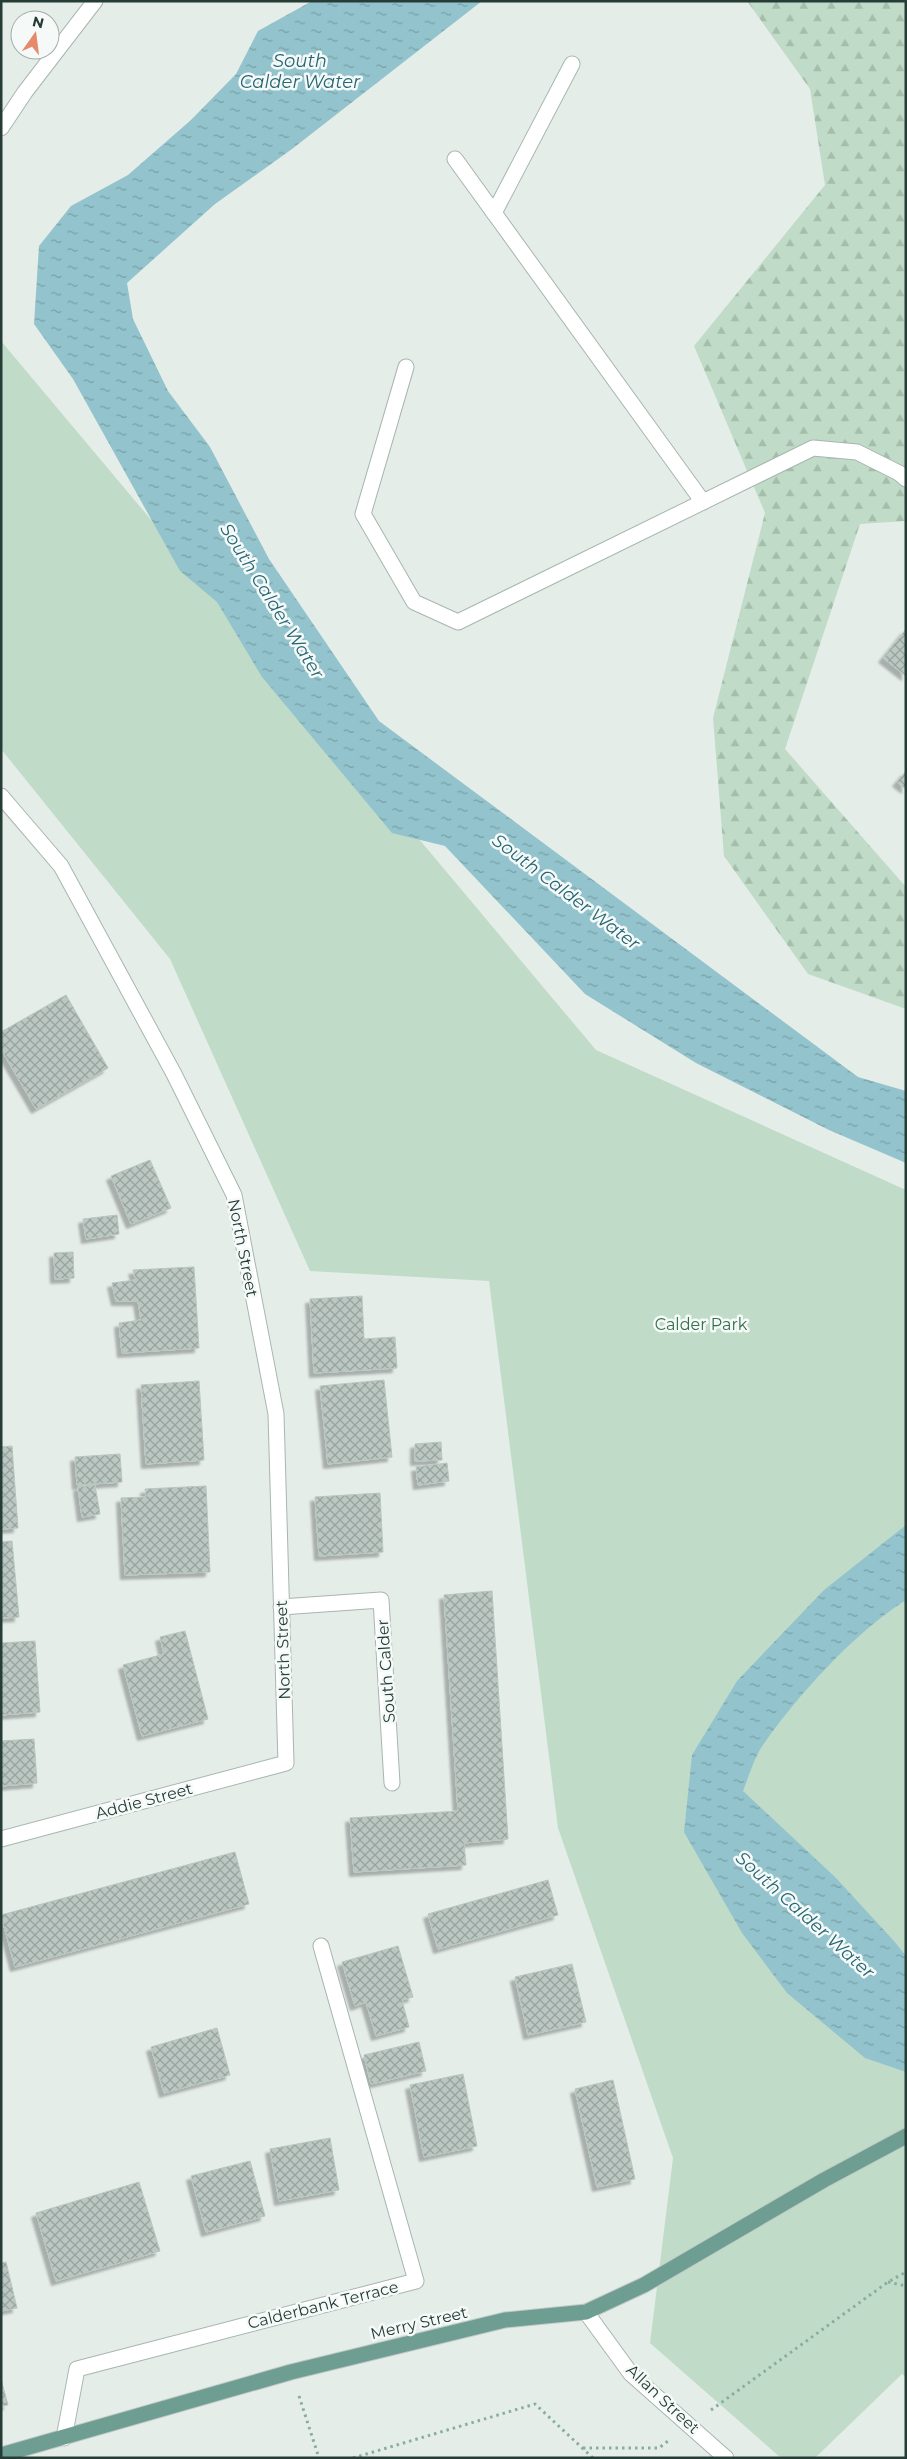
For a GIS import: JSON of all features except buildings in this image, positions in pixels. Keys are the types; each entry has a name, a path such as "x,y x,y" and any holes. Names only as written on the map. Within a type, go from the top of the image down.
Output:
{"main road":[{"name":"Merry Street","path":"1,2455 291,2372 505,2320 586,2312 644,2285 824,2180 906,2136"}],"street":[{"path":"1,128 24,92 95,1"},
{"path":"494,213 572,64"},
{"path":"455,159 703,502"},
{"path":"406,367 363,514 414,602 458,622 813,448 857,452 902,476"},
{"name":"North Street","path":"1,796 61,866 174,1074 234,1195 276,1414 286,1763"},
{"name":"South Calder","path":"281,1607 381,1600 392,1782"},
{"name":"Addie Street","path":"1,1839 286,1763"},
{"name":"Calderbank Terrace","path":"64,2438 77,2369 416,2281 321,1946"},
{"name":"Allan Street","path":"586,2312 631,2374 691,2425 726,2458"}],"path":[{"path":"583,2448 659,2448 888,2282 906,2272"},
{"path":"888,2282 906,2286"},
{"path":"291,2372 319,2458"},
{"path":"353,2458 535,2404 593,2458"}],"green space":[{"path":"747,1 906,1 906,521 860,524 785,749 906,887 906,1009 808,974 724,856 713,718 765,513 694,346 825,185 810,89"},
{"name":"Calder Park","path":"1,341 596,1050 906,1190 906,2377 902,2374 815,2458 781,2458 650,2343 673,2158 558,1828 489,1281 310,1271 170,959 1,749"}],"water":[{"name":"South Calder Water","path":"312,1 482,1 292,149 215,204 127,283 133,319 168,391 210,447 269,559 379,721 858,1077 906,1091 906,1163 829,1130 696,1063 585,994 445,846 392,833 262,677 217,602 180,571 73,379 34,324 39,246 71,206 128,175 191,120 236,74 258,31"},
{"name":"South Calder Water","path":"906,1525 906,1600 887,1613 847,1647 792,1706 760,1750 743,1791 835,1877 906,1956 906,2072 865,2058 787,1993 742,1933 684,1832 692,1755 737,1681 824,1590"}]}
